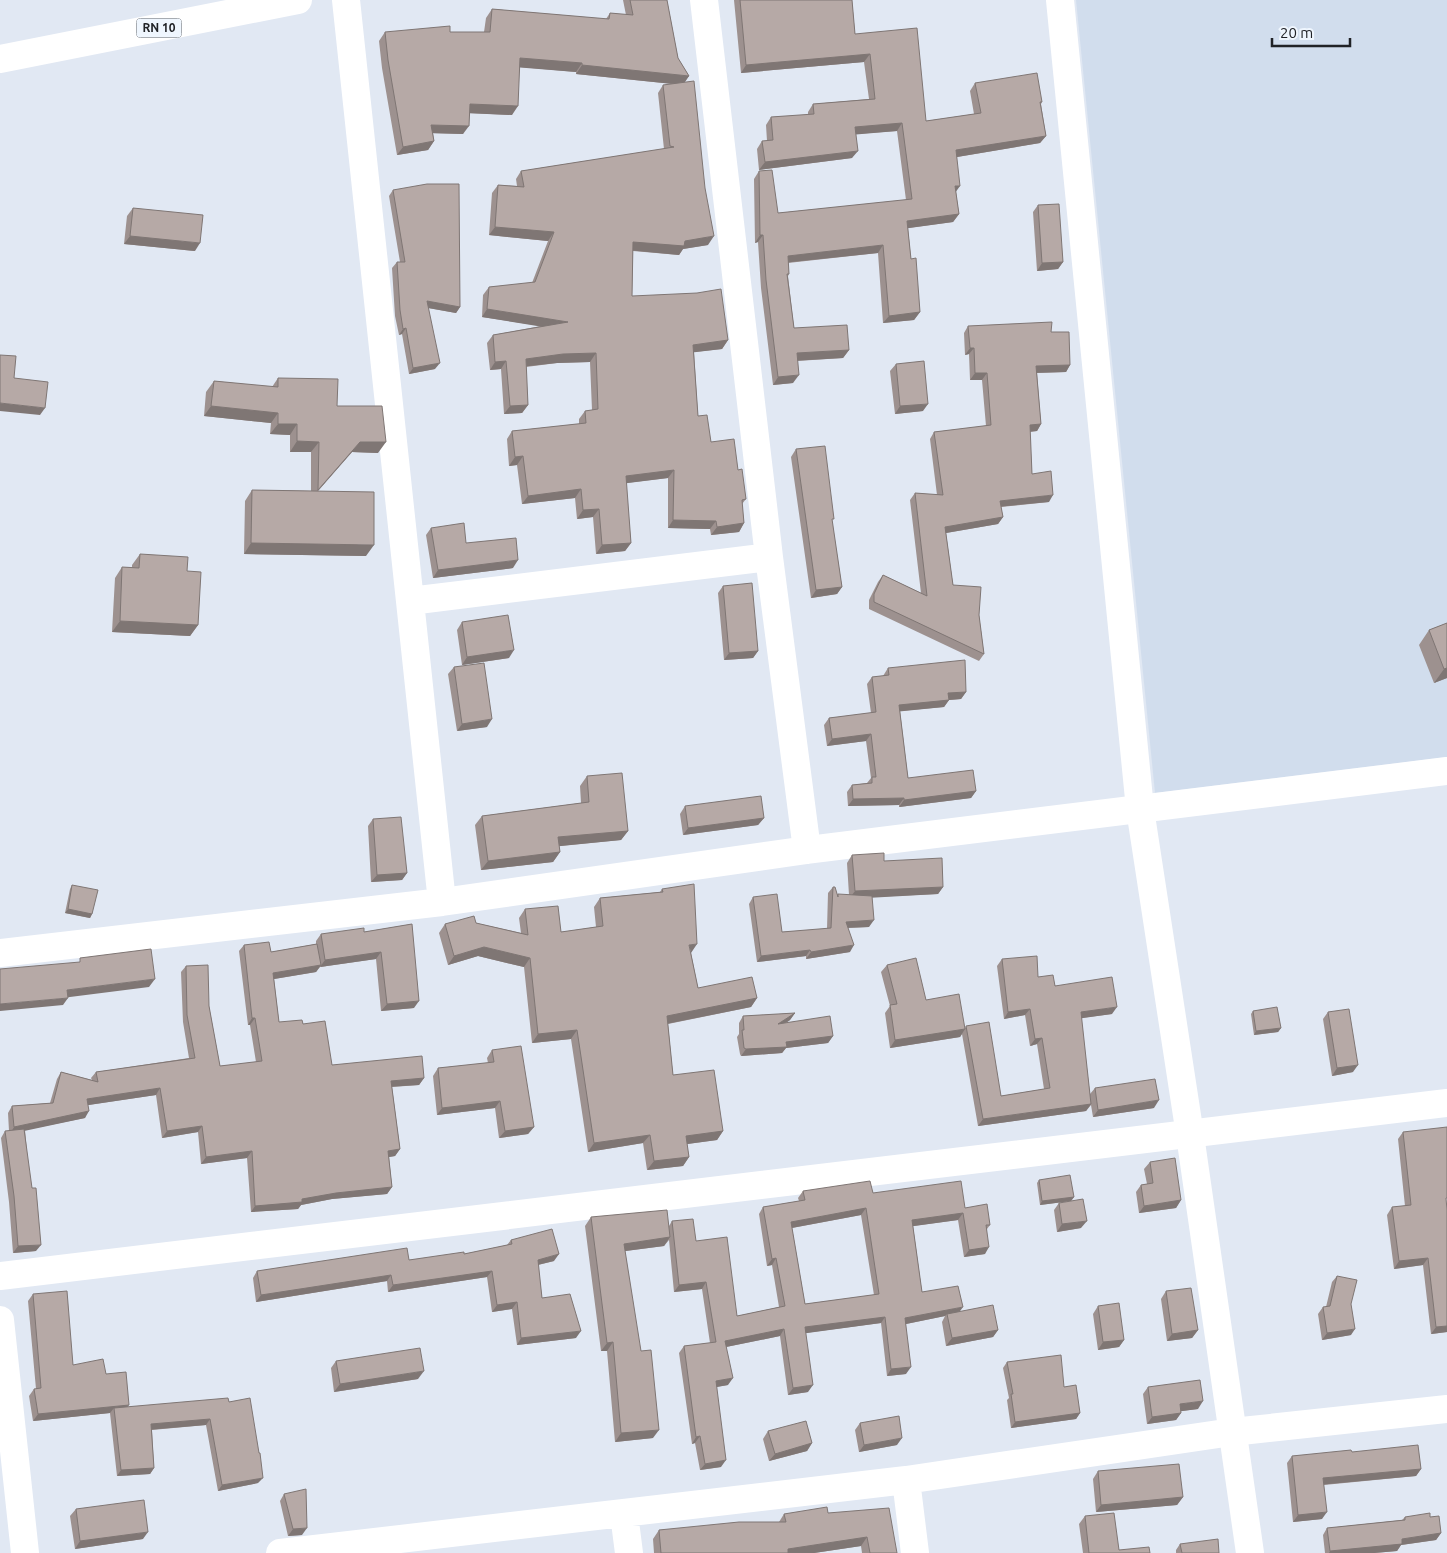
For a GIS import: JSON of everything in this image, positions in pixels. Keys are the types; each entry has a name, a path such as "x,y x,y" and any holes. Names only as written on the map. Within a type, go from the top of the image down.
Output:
{"street":[{"name":"RN 10","path":"0,59 298,0"},
{"path":"346,0 442,902"},
{"path":"704,0 769,557 808,850"},
{"path":"1060,0 1140,809 1190,1135 1250,1553"},
{"path":"410,601 769,557"},
{"path":"0,953 442,902 808,850 1447,771"},
{"path":"0,1276 1447,1103"},
{"path":"0,1320 24,1553"},
{"path":"280,1553 906,1480 1232,1432 1447,1409"},
{"path":"906,1480 915,1553"},
{"path":"624,1514 629,1553"}],"shaded area":[{"path":"1076,0 1447,0 1447,757 1155,793"}],"building":[{"path":"630,0 667,0 678,58 689,76 582,65 582,63 520,58 518,106 470,104 469,126 431,125 434,141 403,147 385,32 450,26 450,32 490,32 492,9 609,19 610,13 633,15"},
{"path":"740,0 852,0 855,34 917,28 926,121 981,113 975,83 1037,73 1042,102 1040,102 1046,136 956,150 960,186 955,186 959,214 907,221 911,259 916,258 920,312 889,316 883,245 788,256 789,274 787,274 794,328 847,325 849,350 797,353 799,375 778,377 766,280 763,235 760,235 759,171 772,170 778,213 912,199 902,123 855,127 858,151 765,162 762,141 773,140 771,117 814,114 813,104 875,99 870,54 746,65"},
{"path":"694,81 705,188 714,236 685,241 684,246 633,242 632,296 697,293 721,289 728,340 693,345 698,416 707,415 711,442 734,439 738,470 742,469 746,499 742,500 744,523 717,527 716,521 673,520 674,470 626,476 631,543 602,545 599,509 583,510 581,489 528,496 523,456 515,457 512,431 586,423 585,411 598,409 596,353 563,354 526,359 528,405 510,406 506,361 495,362 493,335 568,322 487,309 489,287 535,282 554,232 495,227 498,185 524,187 521,171 674,147 670,146 663,85"},
{"path":"427,184 459,184 460,307 427,301 440,363 413,368 406,328 403,329 400,310 397,262 405,262 393,190"},
{"path":"1059,204 1063,262 1042,263 1038,205"},
{"path":"133,208 203,215 200,243 130,236"},
{"path":"1052,322 1051,332 1069,332 1070,365 1036,366 1041,424 1030,425 1032,474 1051,471 1053,495 1000,501 1003,517 945,527 953,585 981,587 979,615 984,654 874,602 874,594 883,575 927,596 915,493 943,495 934,432 991,425 987,373 975,373 974,348 970,348 968,326"},
{"path":"0,355 16,356 14,378 48,382 45,408 0,403"},
{"path":"924,361 928,404 900,406 896,364"},
{"path":"278,378 338,379 337,406 382,406 386,442 360,442 318,490 319,442 297,441 297,424 278,424 278,413 211,406 214,381 278,387"},
{"path":"825,446 834,519 832,519 842,587 816,590 796,449"},
{"path":"252,490 374,492 374,545 251,543"},
{"path":"464,523 466,543 516,538 518,560 438,570 431,528"},
{"path":"140,554 188,557 187,571 201,572 198,625 120,621 122,567 139,568"},
{"path":"752,583 758,651 729,653 723,586"},
{"path":"508,615 514,650 467,657 462,622"},
{"path":"1447,623 1447,668 1444,669 1429,630"},
{"path":"965,660 966,692 948,693 949,700 899,705 908,778 973,770 976,791 904,800 904,798 853,799 852,785 872,783 872,777 876,777 871,734 832,739 829,718 876,712 872,677 889,675 888,668"},
{"path":"484,663 492,719 462,724 454,667"},
{"path":"622,773 628,831 558,837 560,852 488,861 482,816 589,802 587,776"},
{"path":"761,796 764,818 688,828 685,806"},
{"path":"401,817 407,873 377,875 373,819"},
{"path":"884,853 884,861 942,858 943,887 855,891 852,855"},
{"path":"694,884 697,944 689,945 698,988 752,977 757,998 667,1016 673,1075 714,1070 723,1131 686,1136 689,1157 654,1161 650,1135 594,1143 577,1030 538,1034 530,958 484,947 454,956 445,924 474,916 476,923 528,935 525,909 558,906 561,932 603,926 600,898 663,892 662,889"},
{"path":"72,885 98,890 92,914 68,909"},
{"path":"833,887 835,887 838,897 838,894 872,896 874,920 846,922 854,945 811,952 810,950 761,956 753,897 777,894 782,932 831,928"},
{"path":"412,924 419,1001 387,1004 381,952 325,960 321,934 364,928 364,932"},
{"path":"269,942 271,952 317,944 321,965 273,973 279,1022 302,1020 303,1024 325,1021 332,1065 422,1056 424,1078 391,1081 400,1149 388,1151 392,1187 336,1193 302,1199 302,1202 255,1206 252,1151 206,1157 202,1126 167,1131 160,1088 87,1099 89,1111 14,1127 12,1106 53,1103 61,1072 98,1082 96,1072 195,1058 187,1015 186,966 208,965 209,1006 220,1066 262,1061 255,1018 252,1018 244,945"},
{"path":"151,949 155,979 67,990 68,998 0,1004 0,969 80,962 80,958"},
{"path":"1037,956 1038,977 1053,975 1055,986 1112,977 1117,1007 1081,1012 1091,1104 983,1119 966,1026 989,1022 1001,1096 1050,1088 1042,1038 1035,1039 1030,1009 1008,1012 1002,959"},
{"path":"916,958 926,1000 959,994 965,1029 895,1040 890,1005 897,1004 887,965"},
{"path":"1277,1007 1281,1028 1256,1031 1253,1011"},
{"path":"1349,1009 1358,1065 1337,1068 1328,1012"},
{"path":"795,1013 778,1024 830,1016 833,1036 786,1042 787,1047 744,1048 743,1016"},
{"path":"521,1046 534,1127 505,1131 500,1101 442,1108 438,1068 494,1062 492,1050"},
{"path":"1155,1079 1159,1100 1098,1110 1095,1088"},
{"path":"1447,1127 1447,1326 1436,1327 1428,1258 1399,1261 1392,1207 1411,1205 1403,1132"},
{"path":"24,1129 32,1188 36,1188 41,1245 18,1246 14,1196 5,1131"},
{"path":"1175,1158 1181,1200 1144,1206 1141,1185 1153,1183 1150,1162"},
{"path":"1070,1175 1074,1197 1042,1201 1039,1180"},
{"path":"870,1181 873,1193 961,1181 965,1208 987,1204 990,1225 986,1225 989,1247 969,1250 963,1213 912,1220 922,1292 958,1286 963,1307 905,1318 911,1367 891,1369 885,1317 805,1327 813,1385 793,1388 784,1329 725,1341 733,1378 716,1381 726,1460 705,1464 700,1436 696,1437 684,1346 716,1342 706,1282 679,1285 672,1221 693,1219 696,1241 727,1237 737,1316 785,1306 776,1258 772,1259 763,1207 805,1200 803,1191","holes":["866,1208 879,1294 805,1304 791,1222"]},
{"path":"1083,1199 1087,1221 1062,1224 1059,1203"},
{"path":"667,1210 670,1237 624,1244 641,1351 651,1350 659,1430 621,1433 613,1342 607,1343 591,1217"},
{"path":"552,1229 559,1254 538,1260 542,1298 570,1294 581,1331 521,1338 517,1302 497,1305 492,1271 393,1285 391,1275 261,1295 257,1271 407,1248 409,1260 464,1252 464,1254 512,1244 511,1240"},
{"path":"1337,1276 1357,1280 1351,1304 1355,1329 1327,1333 1323,1307 1330,1306"},
{"path":"1191,1288 1198,1330 1172,1334 1166,1291"},
{"path":"67,1291 73,1365 103,1359 106,1374 126,1372 129,1405 38,1414 34,1389 41,1388 33,1294"},
{"path":"1119,1303 1124,1340 1103,1342 1098,1306"},
{"path":"993,1305 998,1330 952,1338 947,1314"},
{"path":"420,1348 424,1371 340,1384 336,1361"},
{"path":"1061,1355 1064,1387 1076,1385 1080,1413 1015,1422 1011,1394 1013,1394 1007,1362"},
{"path":"1200,1380 1203,1401 1180,1404 1181,1413 1152,1417 1148,1387"},
{"path":"228,1398 229,1402 250,1398 263,1478 222,1485 210,1419 151,1424 154,1468 121,1470 114,1408"},
{"path":"899,1416 902,1438 864,1445 860,1423"},
{"path":"806,1421 812,1443 775,1454 768,1431"},
{"path":"1418,1445 1421,1469 1323,1478 1327,1512 1298,1515 1292,1456"},
{"path":"1179,1464 1183,1497 1101,1505 1098,1471"},
{"path":"306,1489 307,1528 293,1529 284,1494"},
{"path":"144,1500 148,1532 80,1541 76,1509"},
{"path":"827,1507 828,1513 889,1508 897,1553 870,1553 867,1537 788,1549 788,1553 661,1553 659,1530 739,1522 786,1522 784,1514"},
{"path":"1114,1513 1119,1550 1149,1547 1150,1553 1089,1553 1085,1516"},
{"path":"1430,1513 1430,1517 1439,1516 1441,1533 1402,1539 1402,1544 1330,1551 1327,1528 1405,1520 1405,1517"},
{"path":"1218,1539 1219,1553 1182,1553 1180,1544"}]}
